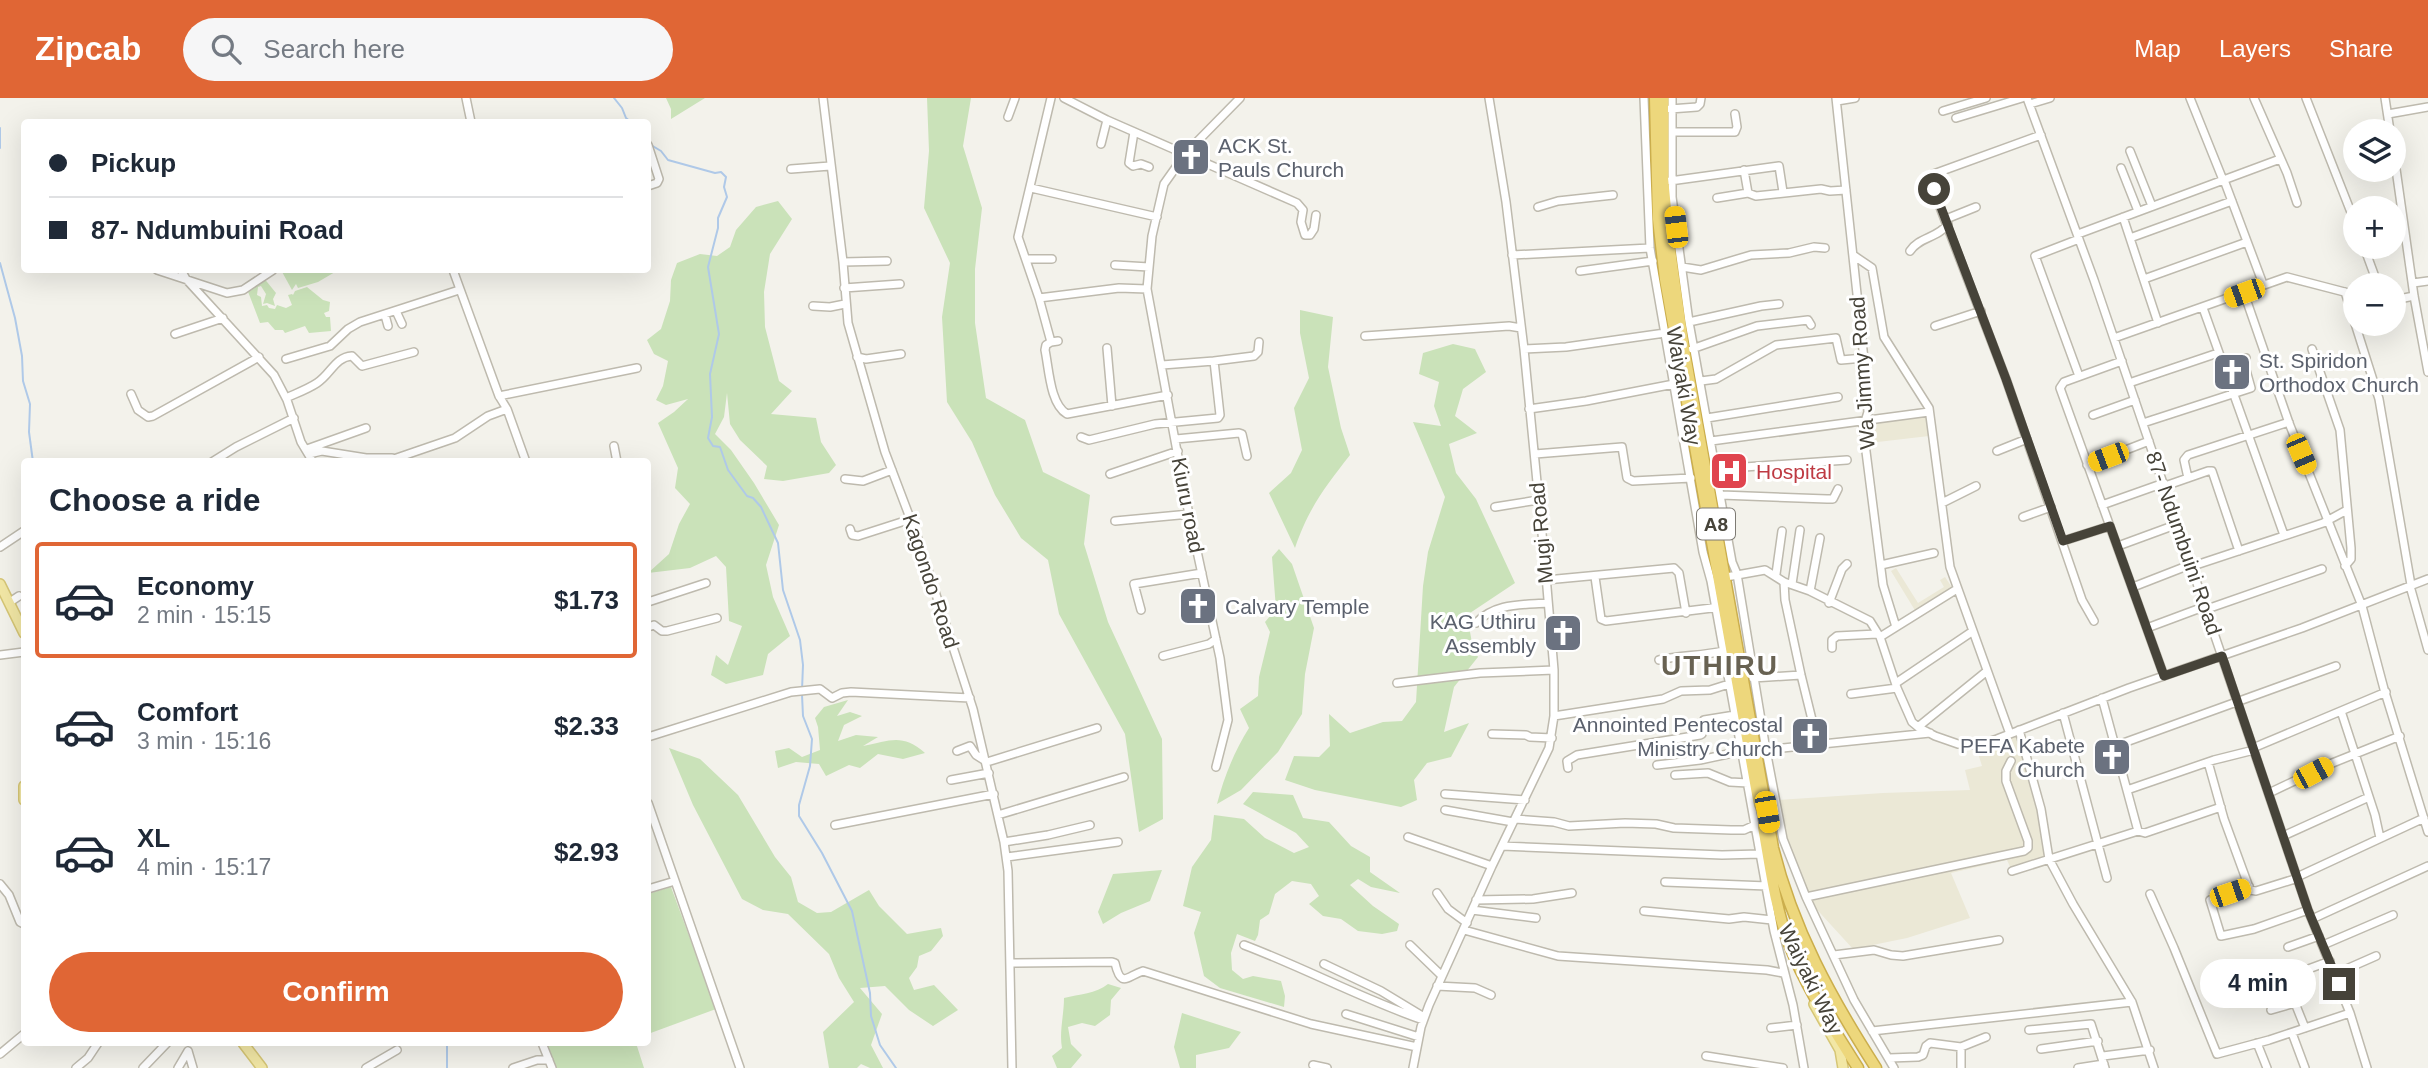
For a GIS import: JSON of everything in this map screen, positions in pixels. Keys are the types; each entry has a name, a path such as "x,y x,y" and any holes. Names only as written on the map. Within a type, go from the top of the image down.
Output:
{"highway":[{"name":"Waiyaki Way","path":"1655,98 1650,128 1650,158 1665,279 1720,607 1772,877 1789,945 1811,989 1858,1068"},
{"name":"Waiyaki Way","path":"1666,105 1663,178 1726,577 1773,848 1788,903 1805,944 1824,984 1872,1062"}],"main road":[{"path":"0,584 21,618"},
{"path":"1789,945 1807,990 1826,1029 1840,1050 1842,1067"},
{"path":"245,1046 262,1068"}],"street":[{"path":"466,98 470,119"},
{"name":"Kagondo Road","path":"823,98 848,323 891,470 912,519 970,698 1007,857 1012,1068"},
{"path":"1008,117 1015,98"},
{"path":"1051,98 1018,237 1054,342 1046,345 1045,350 1056,400 1063,412 1073,414 1168,395"},
{"path":"1064,98 1107,120 1297,203 1303,210 1301,222 1305,235 1310,235 1314,229 1316,215"},
{"path":"1240,98 1186,153 1164,184 1147,289 1162,365 1254,356 1258,352 1259,342"},
{"name":"Mugi Road","path":"1413,1068 1423,1018 1525,800 1552,738 1555,716 1554,670 1524,349 1506,202 1489,98"},
{"path":"1644,98 1650,128"},
{"path":"1666,105 1672,98"},
{"path":"1666,105 1697,107 1700,98"},
{"path":"1836,100 1855,98"},
{"path":"1943,111 1986,98"},
{"path":"1956,118 2026,100 2050,98"},
{"path":"2190,98 2263,284"},
{"path":"2254,98 2287,173 2297,203"},
{"path":"2306,98 2345,196"},
{"path":"2385,98 2389,119"},
{"name":"Wa Jimmy Road","path":"1836,100 1864,358 1868,412 1863,428 1886,601 1896,627"},
{"name":"87- Ndumbuini Road","path":"2026,100 2114,338 2308,910 2350,1013 2367,1068"},
{"path":"1666,105 1672,132 1674,250 1682,267 1690,349 1701,381 1783,839 1806,897 1854,1000 1894,1068"},
{"path":"2388,114 2428,107"},
{"path":"1672,132 1735,132 1735,114"},
{"path":"1101,144 1107,120"},
{"path":"1134,132 1129,163 1133,166 1141,164 1149,167"},
{"path":"2041,135 1928,176 2028,439 2082,600 2094,621"},
{"path":"2130,151 2152,206"},
{"path":"651,154 659,179 651,185"},
{"path":"1650,158 1650,248 1703,552 1720,607 1723,651 1772,920 1797,1025 1804,1068"},
{"path":"2079,376 2035,256 2138,211 2280,159"},
{"path":"791,169 830,166"},
{"path":"1671,181 1779,166 1783,192"},
{"path":"2121,168 2138,211"},
{"path":"1744,170 1748,193"},
{"path":"2398,182 2428,372"},
{"path":"1031,188 1157,217"},
{"path":"1717,198 1748,193 1756,196 1821,189 1846,190"},
{"path":"1538,207 1558,201 1613,195"},
{"path":"2130,238 2232,201"},
{"path":"1910,251 1916,244 1939,234 1947,221 1976,207"},
{"path":"2123,217 2158,323"},
{"path":"2144,279 2247,242"},
{"path":"1682,267 1701,271 1751,256 1789,253 1814,247 1825,248"},
{"path":"1512,255 1650,248"},
{"path":"1853,255 1872,268 1884,337 1929,412 1950,567 2010,734"},
{"path":"1027,260 1052,259"},
{"path":"843,262 887,261"},
{"path":"1580,271 1653,261"},
{"path":"1115,265 1149,267"},
{"path":"167,273 227,293 234,293 268,273"},
{"path":"183,273 274,375 286,398 301,442 310,455"},
{"path":"454,273 525,458"},
{"path":"2114,338 2203,308 2263,284 2292,278 2343,291"},
{"path":"2413,283 2428,281"},
{"path":"844,288 900,284"},
{"path":"1040,298 1119,288 1147,289"},
{"path":"286,359 330,346 360,322 459,290"},
{"path":"2244,293 2289,422 2362,606 2428,832"},
{"path":"2406,298 2414,296"},
{"path":"813,306 845,304"},
{"path":"1689,322 1779,304"},
{"path":"2203,308 2284,535"},
{"path":"396,311 401,324"},
{"path":"1936,326 1981,311"},
{"path":"385,315 388,326"},
{"path":"175,334 223,318"},
{"path":"1690,349 1757,326 1808,320 1811,325"},
{"path":"1365,336 1509,326 1521,328"},
{"path":"1524,349 1566,347 1665,333"},
{"path":"2359,336 2379,399 2410,585 2428,650"},
{"path":"1701,381 1716,379 1776,345 1836,338 1841,360 1864,358"},
{"path":"1107,348 1112,406"},
{"path":"2312,349 2338,422 2351,548 2351,559 2345,566"},
{"path":"286,398 315,384 338,360 361,352"},
{"path":"352,356 362,366 414,352"},
{"path":"2129,383 2218,353"},
{"path":"857,357 866,359 901,354"},
{"path":"131,394 138,410 148,417 153,416 259,357"},
{"path":"2143,423 2252,386 2245,365 2246,358"},
{"path":"1081,437 1088,440 1173,422 1218,418 1220,415 1214,361"},
{"path":"2122,361 2062,383 2060,388 2164,676"},
{"name":"Kiuru road","path":"1162,365 1216,639 1228,720 1216,767"},
{"path":"499,396 638,368"},
{"path":"1529,409 1675,384"},
{"path":"1707,418 1838,397"},
{"path":"2093,415 2135,400"},
{"path":"310,455 322,451 366,458 396,458 455,438 488,416 507,409"},
{"path":"1711,441 1929,412"},
{"path":"218,458 294,418"},
{"path":"2188,478 2184,460 2188,455 2289,422"},
{"path":"310,455 366,428"},
{"path":"1176,439 1239,432 1242,434 1247,456"},
{"path":"1997,451 2028,439"},
{"path":"2087,465 2149,441"},
{"path":"614,446 616,458"},
{"path":"1535,454 1622,447 1628,478 1633,481 1691,478"},
{"path":"1110,474 1178,451"},
{"path":"1716,469 1847,460"},
{"path":"845,478 861,481 891,470"},
{"path":"2102,505 2208,471 2213,473 2239,551"},
{"path":"1942,503 1976,486"},
{"path":"1721,495 1833,499 1838,489"},
{"path":"1495,507 1538,499"},
{"path":"2023,517 2051,507"},
{"path":"2133,587 2328,520 2347,510"},
{"path":"1115,521 1190,514"},
{"path":"850,529 852,535 858,536 912,519"},
{"path":"2118,547 2178,524"},
{"path":"2063,541 2110,526"},
{"path":"1800,530 1785,600 1818,744"},
{"path":"1776,575 1782,531"},
{"path":"0,547 21,533"},
{"path":"1810,591 1820,538"},
{"path":"1881,565 1934,553"},
{"path":"1829,603 1842,569 1847,564"},
{"path":"1546,580 1674,568 1679,573 1686,613"},
{"path":"1726,577 1765,569 1829,603 1865,617 1878,635 1912,722 1946,741 1966,745 1978,745 2010,734 2102,698 2362,606 2428,579"},
{"path":"2147,628 2322,569"},
{"path":"1141,610 1134,584 1202,573"},
{"path":"1595,577 1601,620 1612,622 1720,607"},
{"path":"651,601 706,583"},
{"path":"1832,648 1834,637 1878,635 1896,627 1957,589"},
{"path":"10,602 19,596"},
{"path":"1476,623 1492,610 1547,603"},
{"path":"651,626 667,631 718,618"},
{"path":"1851,694 1897,685 1973,631"},
{"path":"1163,656 1209,644 1216,639"},
{"path":"1659,660 1723,651"},
{"path":"0,655 21,652"},
{"path":"2115,746 2336,666"},
{"path":"1397,683 1480,673 1554,670"},
{"path":"1917,727 1987,671"},
{"path":"1754,678 1801,675"},
{"path":"1555,716 1662,699 1681,691 1710,690 1730,684"},
{"path":"651,736 791,692 820,688 832,698 851,692 970,698"},
{"path":"2127,790 2254,749 2386,692"},
{"path":"2102,698 2138,831"},
{"path":"2341,711 2370,797 2380,838"},
{"path":"2063,713 2107,878"},
{"path":"1568,768 1567,761 1577,755 1700,735 1703,732 1704,720 1735,715"},
{"path":"957,751 970,746 976,755 987,762 1097,728"},
{"path":"2019,730 2041,809 2049,859 2132,1002 2154,1068"},
{"path":"1754,734 1759,737 1762,749 1766,750 1931,733"},
{"path":"1492,734 1552,738"},
{"path":"2269,793 2355,753 2400,736"},
{"path":"1657,765 1742,751"},
{"path":"1806,897 2024,851 2028,848 2028,841 2006,781 2006,771 2011,761"},
{"path":"2208,762 2221,807 2253,892 2298,877 2425,816"},
{"path":"1675,775 1701,772 1734,783 1748,783"},
{"path":"951,780 989,773"},
{"path":"998,815 1125,777"},
{"path":"835,825 993,794"},
{"path":"1445,794 1525,800"},
{"path":"2283,836 2370,797"},
{"path":"2012,871 2138,831 2145,833 2221,807"},
{"path":"1445,810 1569,826 1625,823 1656,824 1674,828 1744,830 1755,825"},
{"path":"651,812 740,1068"},
{"path":"1004,842 1090,825"},
{"path":"1408,837 1492,866"},
{"path":"1007,857 1118,842"},
{"path":"1502,846 1722,855 1760,854"},
{"path":"2312,919 2428,866"},
{"path":"651,888 675,881"},
{"path":"1665,882 1766,886"},
{"path":"0,884 9,895 21,922"},
{"path":"2249,886 2210,900 2221,936 2254,929 2308,910"},
{"path":"1437,893 1465,926 1558,956 1783,973"},
{"path":"1476,900 1534,899 1572,893"},
{"path":"2150,894 2182,966 2214,1052 2220,1055 2350,1013"},
{"path":"1472,910 1536,918"},
{"path":"1644,911 1772,920"},
{"path":"2323,945 2393,915"},
{"path":"2288,947 2319,936"},
{"path":"1834,956 1874,950 1903,956 1999,940"},
{"path":"1244,945 1277,957 1371,1001 1423,1018"},
{"path":"1410,945 1442,976"},
{"path":"2335,974 2376,956"},
{"path":"2284,978 2330,961"},
{"path":"1010,962 1112,962 1115,963 1121,978 1130,979 1143,971 1311,1024 1417,1047"},
{"path":"1324,964 1381,992 1423,1018"},
{"path":"1437,986 1475,988 1490,995"},
{"path":"1872,1031 2132,1002"},
{"path":"2271,1010 2294,1003 2298,1006 2305,1028"},
{"path":"1346,1014 1419,1037"},
{"path":"2029,1030 2091,1024 2104,1062"},
{"path":"1771,1027 1797,1025"},
{"path":"2292,1032 2305,1068"},
{"path":"0,1054 21,1036"},
{"path":"1889,1058 1921,1056 1930,1043 1962,1047 1986,1037"},
{"path":"2041,1049 2098,1041"},
{"path":"2258,1043 2267,1068"},
{"path":"76,1068 88,1058 96,1046"},
{"path":"143,1068 164,1046"},
{"path":"537,1060 543,1046"},
{"path":"543,1046 551,1064"},
{"path":"1961,1068 1962,1047"},
{"path":"1872,1062 1881,1055 1883,1049"},
{"path":"366,1068 397,1050"},
{"path":"2078,1068 2150,1050"},
{"path":"178,1068 188,1051 193,1068"},
{"path":"1706,1056 1783,1068"},
{"path":"513,1068 537,1060 551,1064"},
{"path":"1313,1065 1327,1068"}],"shaded area":[{"path":"1925,415 1929,436 1869,443 1867,424"},
{"path":"1896,568 1918,603 1944,587 1940,580 1945,577 1953,589 1916,612 1891,571"},
{"path":"2016,736 2050,857 2011,869 2007,860 1951,873 1970,918 1907,938 1853,949 1810,902 1786,839 1778,800 1970,790 1965,770 1982,766 1977,750"}],"green space":[{"path":"666,98 705,98 671,119 671,109"},
{"path":"927,98 971,98 963,146 982,208 975,269 975,323 986,398 1025,420 1043,472 1090,495 1084,544 1108,622 1162,739 1163,819 1139,832 1125,734 1059,614 1048,560 1021,538 995,495 972,442 947,402 942,317 950,263 924,208 929,151"},
{"path":"778,201 792,219 770,254 764,292 765,327 779,381 792,391 771,414 816,418 821,442 836,465 829,473 783,481 764,479 767,466 740,440 730,424 727,393 724,417 715,434 731,450 779,525 766,565 773,597 790,636 768,654 763,675 726,684 711,675 716,655 728,665 742,626 729,621 726,567 716,556 690,568 651,573 669,554 679,524 690,504 675,488 678,468 658,423 688,399 666,405 656,400 663,386 668,361 654,354 647,340 661,329 670,301 671,280 677,263 700,254 717,256 730,247 736,230 756,207"},
{"path":"283,273 333,273 318,282 298,288 296,284 292,290"},
{"path":"263,277 276,293 273,299 275,306 263,304 266,294 261,286 258,287 257,295 261,297 262,306 275,309 277,305 286,308 292,305 288,295 307,287 323,300 330,302 329,311 324,313 326,317 330,317 331,331 309,333 305,326 285,333 283,330 275,330 268,322 260,323 247,289"},
{"path":"1300,310 1333,317 1328,367 1341,428 1350,455 1318,499 1295,548 1269,493 1291,473 1302,450 1294,408 1309,378 1300,333"},
{"path":"1453,344 1475,349 1486,372 1463,389 1455,416 1477,433 1449,444 1456,473 1476,499 1515,583 1467,615 1472,643 1478,657 1454,687 1444,732 1469,723 1451,757 1427,763 1414,780 1417,800 1401,807 1315,790 1285,780 1294,756 1319,757 1330,746 1329,714 1350,733 1383,722 1402,721 1416,702 1423,586 1428,552 1445,497 1413,422 1441,426 1434,406 1439,382 1419,374 1423,353"},
{"path":"1279,549 1292,564 1314,628 1305,674 1302,714 1278,752 1241,790 1217,804 1230,765 1249,728 1240,709 1258,696 1259,677 1270,632 1265,622 1276,609 1272,557"},
{"path":"848,700 837,716 850,712 862,716 844,725 838,741 856,735 878,737 863,746 895,740 909,743 925,753 903,759 878,754 860,768 849,765 826,776 819,764 796,762 778,768 775,751 789,748 802,757 820,750 815,718 824,707"},
{"path":"669,748 700,759 738,795 775,857 791,877 798,902 817,913 831,912 869,890 879,906 907,934 941,928 943,936 931,951 919,956 917,967 909,978 914,990 934,985 958,1010 933,1026 909,1010 885,986 860,988 882,1014 871,1045 883,1068 870,1068 861,1064 857,1068 829,1068 823,1032 854,1002 839,978 829,954 788,914 763,910 742,899 693,805"},
{"path":"1253,792 1293,795 1303,818 1329,822 1351,846 1370,857 1370,872 1400,893 1371,887 1358,879 1350,885 1373,906 1399,924 1397,931 1382,934 1358,931 1341,919 1323,916 1309,904 1319,896 1311,884 1292,881 1275,894 1269,914 1260,920 1255,941 1237,934 1231,953 1232,970 1243,979 1253,976 1281,981 1285,996 1284,1007 1220,988 1204,976 1194,933 1201,912 1183,906 1192,867 1211,840 1214,815 1244,819 1265,838 1294,853 1309,847 1296,833 1243,804"},
{"path":"1162,870 1150,901 1103,924 1098,912 1113,874"},
{"path":"671,887 716,1009 651,1033 651,893"},
{"path":"1108,984 1121,988 1111,1000 1110,1015 1095,1026 1082,1023 1068,1027 1071,1044 1082,1055 1071,1068 1057,1068 1052,1056 1062,1048 1064,998 1093,992"},
{"path":"1182,1013 1241,1032 1229,1048 1196,1055 1196,1068 1180,1068 1174,1047"},
{"path":"546,1046 637,1046 644,1068 556,1068"}],"waterway":[{"path":"614,98 627,119"},
{"path":"0,128 0,148"},
{"path":"651,145 661,151 668,160 715,173 721,172 726,177 724,187 727,197 718,218 708,267 719,334 710,374 712,417 708,438 713,446 720,447 728,470 747,496 753,498 761,507 778,543 783,590 800,640 802,690"},
{"path":"0,263 15,318 22,356 23,381 30,404 29,432 32,458"},
{"path":"802,695 803,716 812,739 810,766 799,805 799,816 852,911 870,993 871,1016 880,1045 896,1068"},
{"path":"447,1046 447,1068"}],"place":[{"name":"ACK St. Pauls Church","path":"1191,157"},
{"name":"St. Spiridon Orthodox Church","path":"2232,372"},
{"name":"Hospital","path":"1729,471"},
{"name":"Calvary Temple","path":"1198,606"},
{"name":"KAG Uthiru Assembly","path":"1563,633"},
{"name":"Annointed Pentecostal Ministry Church","path":"1810,736"},
{"name":"PEFA Kabete Church","path":"2112,757"}],"district":[{"name":"UTHIRU","path":"1720,665"}],"route":[{"path":"1934,189 2006,379 2063,541 2110,526 2164,676 2222,656 2308,910 2339,984"}]}
